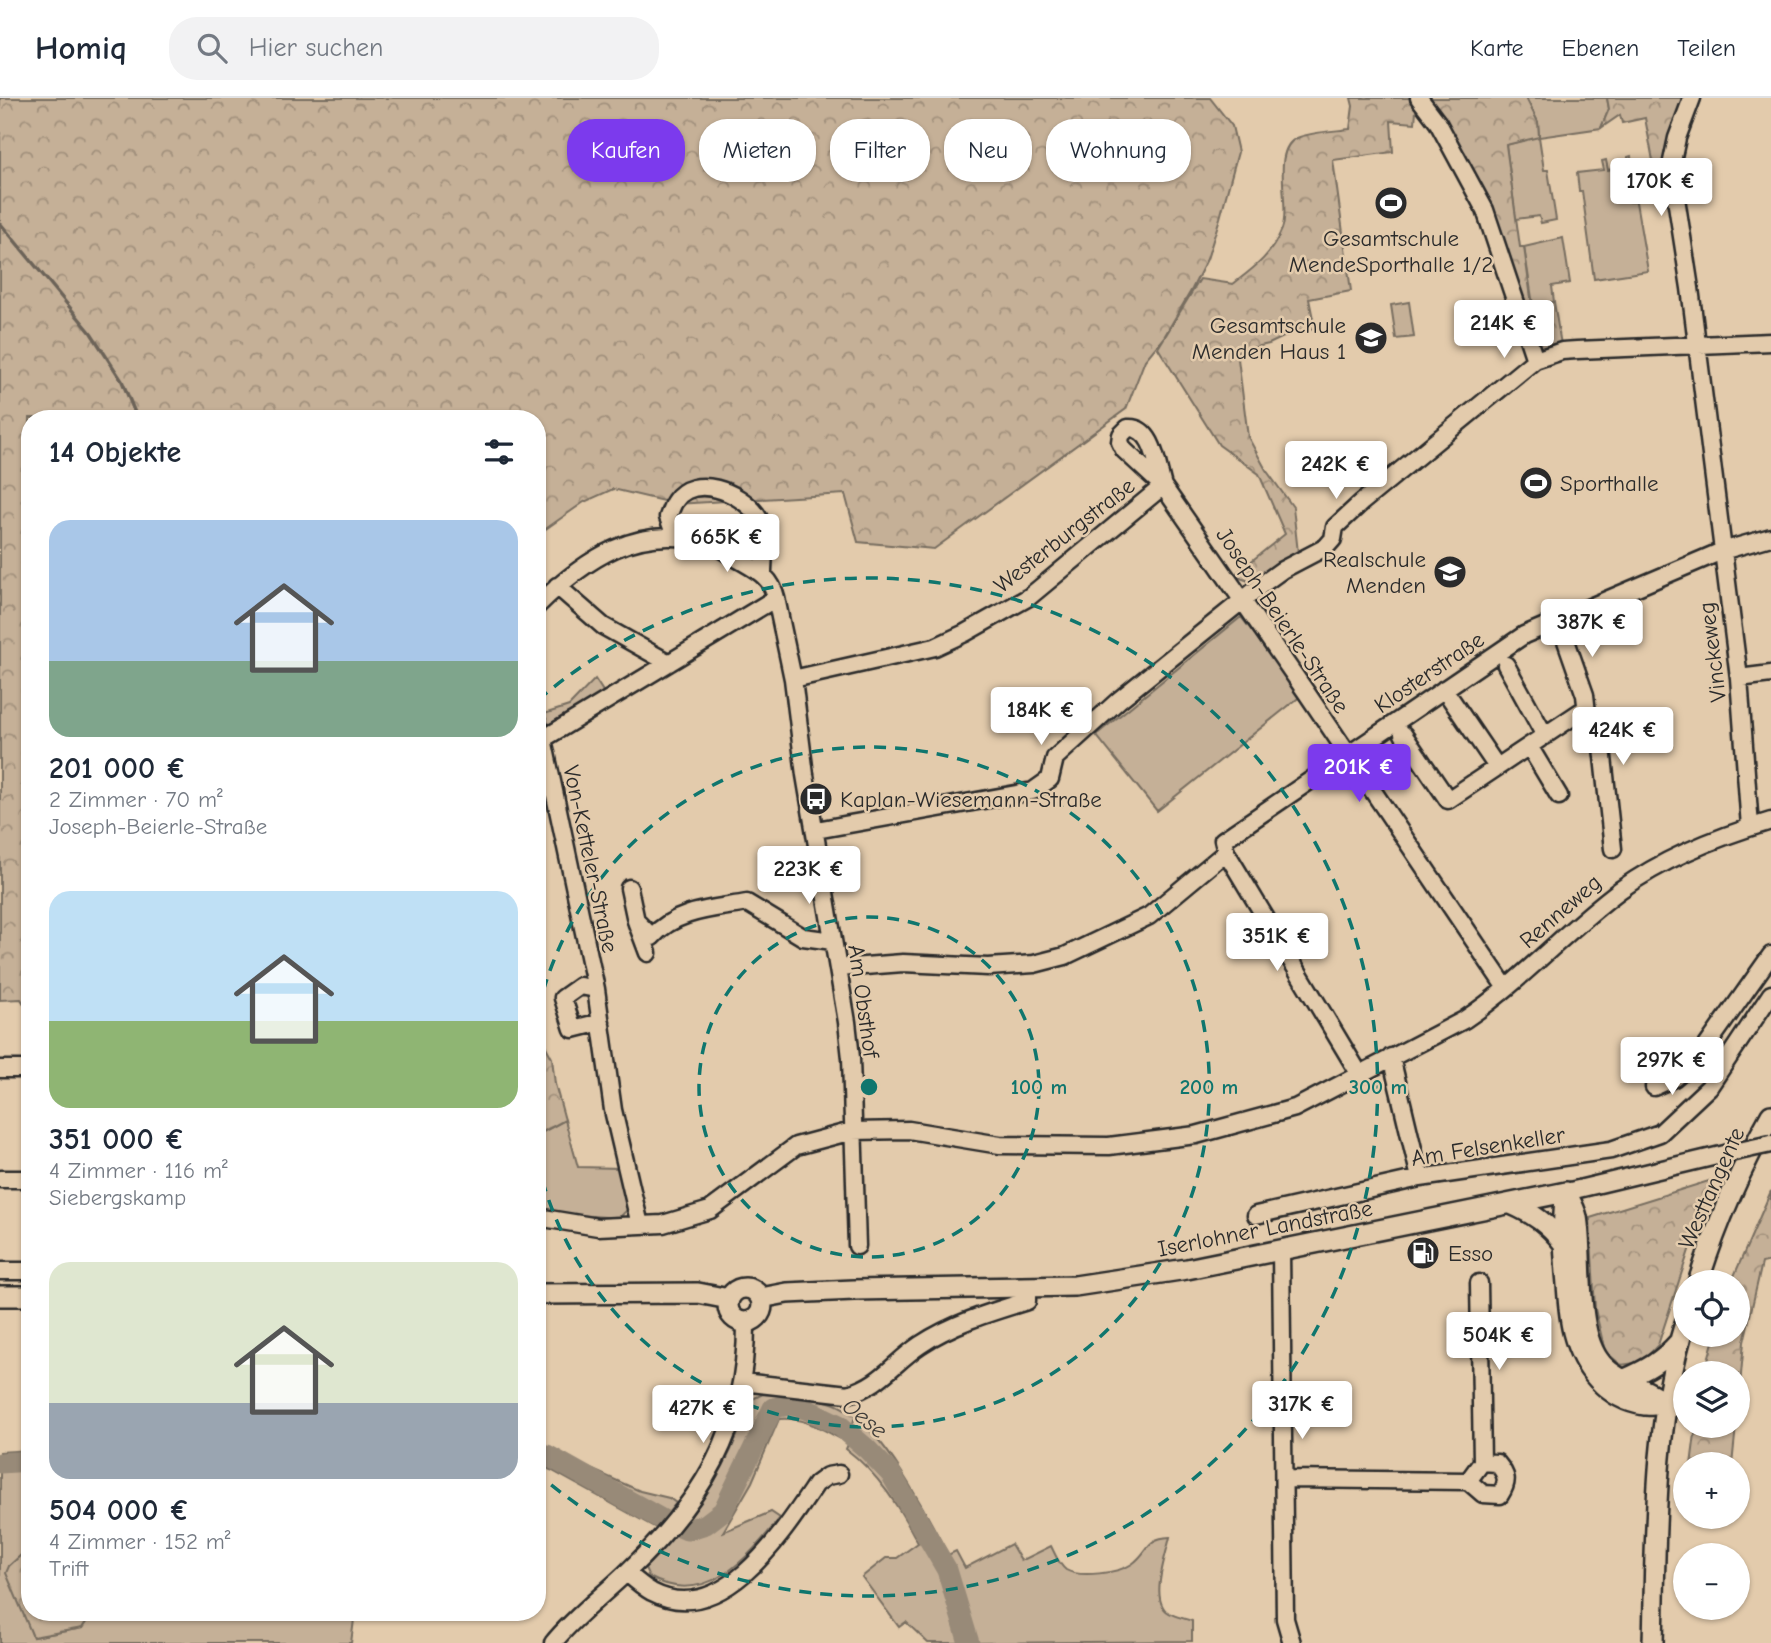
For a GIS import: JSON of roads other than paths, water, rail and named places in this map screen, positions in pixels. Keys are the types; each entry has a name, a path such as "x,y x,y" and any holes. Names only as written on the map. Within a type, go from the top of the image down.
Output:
{"main road":[{"name":"Westtangente","path":"1702,1270 1732,1194 1771,1115"},
{"name":"Iserlohner Landstraße","path":"761,1298 787,1293 854,1290 1027,1288 1107,1283 1566,1192"},
{"path":"1566,1192 1562,1217 1564,1244 1573,1332 1580,1354 1593,1376 1611,1391 1646,1406 1666,1403"},
{"path":"1566,1192 1576,1215 1584,1312 1593,1351 1602,1364 1623,1380 1652,1392 1666,1403"},
{"path":"1511,1204 1546,1223 1564,1244"},
{"path":"745,1287 755,1291 761,1298 763,1305 759,1316 746,1322 738,1321 730,1313 729,1299 734,1292 745,1287"},
{"path":"546,1294 698,1293 729,1299"},
{"path":"0,1296 21,1296"},
{"path":"1623,1380 1651,1368 1664,1359 1673,1346"},
{"path":"1653,1643 1658,1481 1666,1403 1679,1347"}],"street":[{"name":"Vinckeweg","path":"1692,98 1677,138 1671,166 1698,347 1739,678 1749,828"},
{"path":"1421,102 1437,123 1485,210 1535,360"},
{"path":"816,830 1033,792 1050,779 1055,758 1119,700 1282,570 1326,547 1333,539 1335,527 1362,502 1535,360 1562,351 1771,342"},
{"name":"Joseph-Beierle-Straße","path":"1163,486 1506,988"},
{"name":"Westerburgstraße","path":"793,679 935,647 965,633 1029,597 1163,486"},
{"path":"546,597 588,561 627,543 675,536 710,543 763,573 764,535 757,515 742,501 722,490 706,487 690,490 675,500 668,517 675,536"},
{"name":"Klosterstraße","path":"1226,852 1223,840 1524,635 1722,551 1771,537"},
{"name":"Am Obsthof","path":"763,573 770,581 776,598 793,679 805,775 839,968 850,1058 857,1246"},
{"path":"557,586 603,626 669,663"},
{"path":"546,737 776,598"},
{"path":"1564,635 1585,695 1587,713"},
{"path":"1506,665 1545,736"},
{"path":"1739,678 1771,674"},
{"path":"1444,689 1497,767"},
{"path":"1403,734 1448,800 1580,712 1587,713 1599,720 1613,849"},
{"path":"1529,746 1559,796"},
{"name":"Von-Ketteler-Straße","path":"546,758 596,989 613,1110 640,1225"},
{"name":"Renneweg","path":"546,1219 588,1226 663,1224 710,1210 796,1146 852,1131 909,1130 1000,1145 1109,1146 1196,1135 1295,1108 1464,1020 1638,877 1696,848 1771,821"},
{"path":"839,968 902,963 988,967 1034,964 1065,956 1149,916 1226,852 1360,1074"},
{"path":"629,888 636,921 648,953"},
{"path":"636,921 652,937 661,926 684,914 747,903 803,937 833,941"},
{"path":"1654,1087 1674,1078 1699,1057 1771,955"},
{"name":"Von-Ketteler-Straße","path":"596,989 580,986 563,998 573,1029 601,1022"},
{"name":"Am Felsenkeller","path":"1256,1215 1420,1178 1611,1150 1660,1133 1709,1087 1771,994"},
{"path":"1391,1057 1420,1178"},
{"path":"0,1069 21,1069"},
{"name":"Iserlohner Landstraße","path":"1566,1192 1771,1143"},
{"path":"0,1179 21,1179"},
{"path":"1280,1250 1285,1619 1292,1643"},
{"path":"0,1270 21,1270"},
{"path":"1468,1481 1482,1462 1479,1283"},
{"path":"741,1381 848,1394 863,1390 880,1380 920,1345 961,1325 1027,1301 1027,1288"},
{"path":"553,1643 665,1534 712,1470 730,1428 741,1381 746,1322"},
{"path":"1284,1479 1468,1481 1483,1494 1500,1495 1507,1485 1507,1474 1497,1463 1482,1462"},
{"path":"627,1573 654,1593 672,1598 690,1599 718,1590 761,1560 816,1484 827,1476 839,1474"}],"waterway":[{"path":"0,223 91,333 122,381 134,410"},
{"name":"Oese","path":"546,1455 663,1520 687,1530 706,1524 723,1511 773,1408 790,1405 806,1409 839,1425 891,1474 947,1570 969,1643"},
{"name":"Oese","path":"0,1463 21,1462"}],"place":[{"name":"Gesamtschule MendeSporthalle 1/2","path":"1391,203"},
{"name":"Gesamtschule Menden Haus 1","path":"1371,338"},
{"name":"Sporthalle","path":"1536,483"},
{"name":"Realschule Menden","path":"1450,572"},
{"name":"Kaplan-Wiesemann-Straße","path":"816,799"},
{"name":"Esso","path":"1423,1253"}]}
